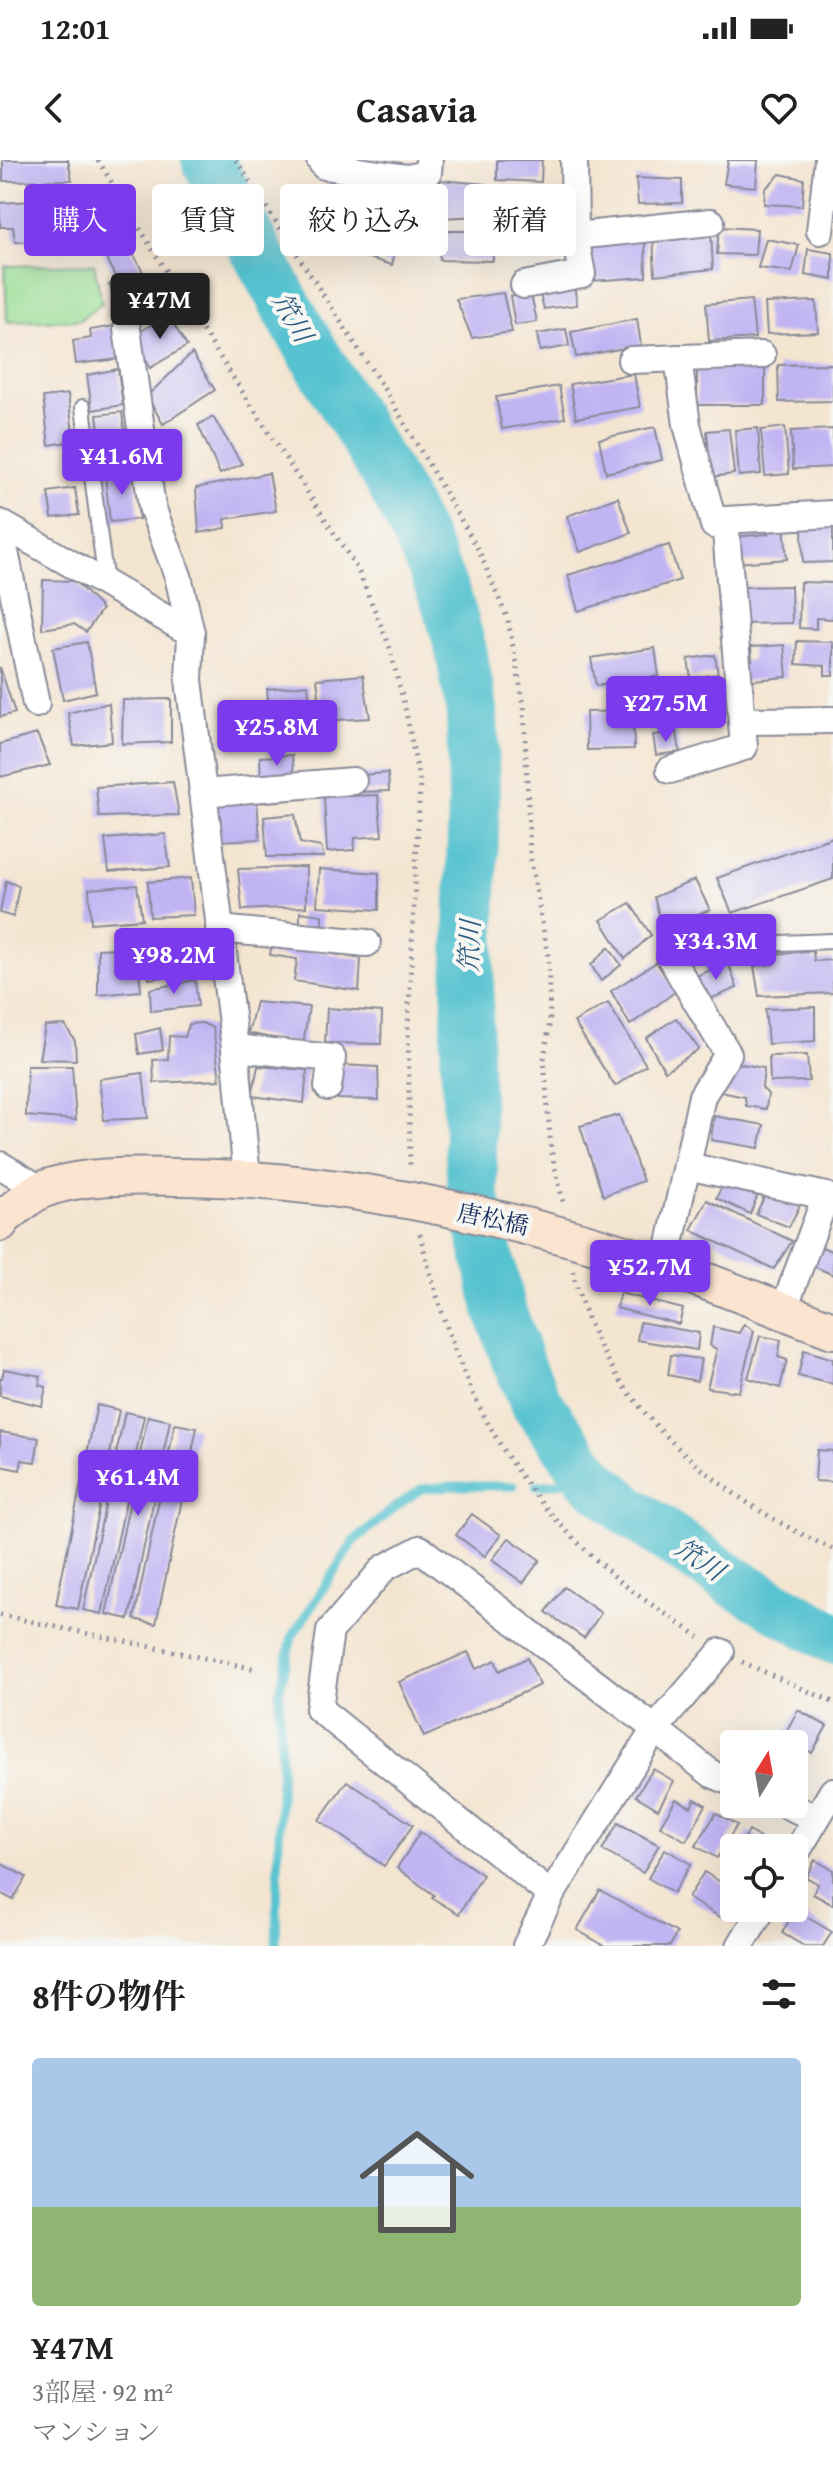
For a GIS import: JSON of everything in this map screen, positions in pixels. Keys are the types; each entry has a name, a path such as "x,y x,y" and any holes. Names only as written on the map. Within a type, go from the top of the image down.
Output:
{"street":[{"path":"320,160 324,166 408,178 428,173 429,160"},
{"path":"574,160 574,184"},
{"path":"820,231 828,160"},
{"path":"576,236 711,222"},
{"path":"524,285 582,274 576,241"},
{"path":"127,329 152,507 178,576 191,633 189,680 235,1048 247,1178"},
{"path":"631,360 762,355"},
{"path":"678,358 687,425 714,525 725,520 833,514"},
{"path":"670,770 744,747 725,520"},
{"path":"0,525 191,633"},
{"path":"0,525 36,704"},
{"path":"743,721 833,720"},
{"path":"202,793 353,781"},
{"path":"219,929 367,943"},
{"path":"665,1267 702,1096 728,1054 670,957"},
{"path":"235,1048 332,1058 328,1087"},
{"path":"0,1165 42,1190 0,1223"},
{"path":"687,1166 826,1196 783,1311"},
{"name":"唐松橋","path":"42,1190 75,1181 147,1176 247,1178 418,1203 566,1236 665,1267 833,1330"},
{"path":"551,1895 319,1709 330,1631 384,1568 420,1549 720,1777"},
{"path":"526,1946 551,1895 602,1809 655,1729 721,1652"},
{"path":"807,1834 833,1791"},
{"path":"808,1814 816,1818"},
{"path":"740,1946 755,1922"}],"lane":[{"path":"83,407 106,584"},
{"path":"753,944 833,941"}],"path":[{"path":"98,160 192,314 358,570 389,645 420,784 408,1025 418,1203 451,1343 473,1398 510,1464 565,1529 619,1580 661,1613 721,1652 833,1702"},
{"path":"236,160 395,407 478,549 508,620 524,706 530,855 548,956 550,1021 544,1059 551,1150 579,1297 619,1379 649,1420 694,1461 741,1497 833,1549"},
{"path":"0,1615 256,1669"}],"green space":[{"path":"94,264 102,303 80,320 7,322 5,266"}],"building":[{"path":"3,160 68,160 72,180 3,181"},
{"path":"497,160 542,160 541,182 497,180"},
{"path":"728,160 758,160 756,187 724,184"},
{"path":"780,174 804,179 802,206 764,204 765,189"},
{"path":"333,177 360,184 332,184"},
{"path":"636,178 682,180 682,203 638,204"},
{"path":"440,180 485,184 464,184 464,217 448,218 448,184 440,184"},
{"path":"24,202 24,242 15,242 13,227 0,227 0,203"},
{"path":"719,227 757,229 755,255 717,254"},
{"path":"448,231 464,231 464,256 493,256 493,261 440,260 439,256 448,256"},
{"path":"711,233 713,269 655,275 653,236"},
{"path":"645,239 646,277 592,281 584,246"},
{"path":"766,239 799,245 792,272 758,268"},
{"path":"808,249 833,253 833,280 805,275"},
{"path":"105,256 134,256 152,288 122,305 109,285 117,280"},
{"path":"363,256 394,256 392,265"},
{"path":"574,284 577,305 544,309 539,291"},
{"path":"503,293 512,332 472,338 456,299"},
{"path":"531,294 537,322 515,325 510,296"},
{"path":"751,300 755,338 709,341 706,304"},
{"path":"816,301 818,332 767,334 765,303"},
{"path":"167,314 187,346 150,368 134,336"},
{"path":"637,319 641,345 576,357 571,332"},
{"path":"115,326 119,359 76,364 73,341 91,338 90,330"},
{"path":"566,329 569,346 540,351 537,334"},
{"path":"192,353 215,390 163,424 147,396"},
{"path":"833,364 833,401 779,402 778,365"},
{"path":"118,369 123,405 92,410 87,375"},
{"path":"697,369 765,369 765,405 697,405"},
{"path":"634,374 640,407 576,418 570,384"},
{"path":"559,386 565,418 502,429 496,397"},
{"path":"68,394 74,441 49,445 43,397"},
{"path":"122,412 127,459 103,462 97,415"},
{"path":"213,417 242,464 220,474 198,425"},
{"path":"655,427 662,460 606,473 599,439"},
{"path":"785,427 789,474 765,476 761,430"},
{"path":"758,428 761,474 739,476 735,430"},
{"path":"729,429 734,474 711,477 707,431"},
{"path":"833,429 833,467 793,469 791,431"},
{"path":"134,472 139,519 110,522 105,475"},
{"path":"269,473 276,511 225,519 226,528 199,533 196,488"},
{"path":"75,488 79,515 52,518 48,492"},
{"path":"618,497 631,533 580,552 567,516"},
{"path":"784,525 787,559 736,563 734,537 768,534 766,526"},
{"path":"833,527 833,562 803,563 802,528"},
{"path":"669,545 680,580 578,611 568,575"},
{"path":"43,580 75,581 102,609 86,632 74,624 42,629"},
{"path":"800,582 833,583 833,619 816,618 816,629 799,628"},
{"path":"791,586 792,623 741,624 740,587"},
{"path":"797,641 833,642 833,675 825,675 825,666 796,664"},
{"path":"87,642 96,692 63,700 53,648"},
{"path":"784,645 787,677 742,681 741,661 752,660 751,647"},
{"path":"655,648 659,676 596,686 591,658"},
{"path":"715,655 718,674 691,678 688,659"},
{"path":"0,667 15,713 0,717"},
{"path":"363,675 370,718 322,721 317,679"},
{"path":"308,685 314,741 272,743 267,689"},
{"path":"715,687 719,717 657,726 653,696"},
{"path":"171,699 171,742 122,744 123,700"},
{"path":"109,703 112,742 74,746 68,713"},
{"path":"633,711 634,749 587,750 586,712"},
{"path":"677,732 680,752 656,755 653,735"},
{"path":"37,734 50,765 0,777 0,744"},
{"path":"292,755 295,779 261,780 260,757"},
{"path":"388,773 389,791 361,792 360,775"},
{"path":"173,782 179,815 99,817 96,787"},
{"path":"378,795 382,836 355,838 354,850 327,852 324,797"},
{"path":"257,801 260,839 219,841 215,804"},
{"path":"295,814 300,843 321,847 324,857 267,857 264,817"},
{"path":"165,834 170,867 109,872 105,839"},
{"path":"833,837 833,879 732,913 717,878"},
{"path":"306,867 306,907 242,910 238,869"},
{"path":"319,869 379,873 379,910 317,906"},
{"path":"191,878 194,915 150,917 148,882"},
{"path":"695,880 710,910 662,926 654,897"},
{"path":"6,881 19,886 13,917 0,913"},
{"path":"137,885 142,919 91,923 89,889"},
{"path":"630,903 651,935 625,959 601,920"},
{"path":"300,912 322,915 322,928 300,928"},
{"path":"272,943 361,959 359,991 294,981 297,959 270,955"},
{"path":"189,944 192,974 149,979 146,949"},
{"path":"137,947 141,991 98,995 98,949"},
{"path":"609,947 621,965 601,981 591,965"},
{"path":"813,951 814,961 833,960 833,993 759,996 754,966 773,964 775,954"},
{"path":"657,962 675,992 630,1025 611,991"},
{"path":"728,962 737,988 705,1001 694,977"},
{"path":"195,980 198,1006 151,1011 150,989"},
{"path":"256,1002 309,1007 303,1045 248,1033"},
{"path":"608,1003 646,1065 615,1086 574,1022"},
{"path":"815,1007 815,1041 768,1044 765,1009"},
{"path":"327,1008 382,1012 381,1044 325,1043"},
{"path":"676,1018 699,1049 665,1071 646,1038"},
{"path":"202,1023 213,1028 220,1080 154,1083 153,1060 168,1059 169,1036 185,1037 189,1024"},
{"path":"65,1025 75,1041 76,1060 39,1059 45,1026"},
{"path":"160,1028 163,1050 139,1054 136,1034"},
{"path":"807,1055 809,1081 770,1082 769,1056"},
{"path":"731,1062 764,1068 762,1088 768,1094 766,1109 746,1106 745,1097 721,1092"},
{"path":"340,1065 378,1067 379,1100 338,1099"},
{"path":"27,1066 72,1066 76,1120 26,1116"},
{"path":"258,1066 307,1070 304,1103 252,1096"},
{"path":"143,1073 148,1118 104,1120 99,1079"},
{"path":"619,1115 643,1181 603,1196 580,1126"},
{"path":"714,1116 764,1125 759,1148 711,1140"},
{"path":"725,1181 759,1192 750,1214 716,1198"},
{"path":"767,1191 802,1201 789,1227 756,1214"},
{"path":"707,1200 792,1241 774,1269 691,1230"},
{"path":"820,1246 833,1252 833,1275 809,1264"},
{"path":"620,1293 683,1309 679,1324 616,1308"},
{"path":"640,1322 699,1333 697,1350 637,1340"},
{"path":"744,1324 754,1331 739,1392 707,1388 717,1349 710,1346 713,1327 739,1333"},
{"path":"760,1336 781,1340 778,1357 787,1360 780,1388 748,1378"},
{"path":"804,1350 833,1359 833,1384 798,1376"},
{"path":"671,1355 701,1359 697,1381 668,1375"},
{"path":"4,1369 41,1376 39,1385 46,1387 42,1406 0,1396 0,1378"},
{"path":"97,1405 119,1410 78,1609 56,1605"},
{"path":"125,1412 144,1416 102,1614 83,1610"},
{"path":"148,1416 170,1421 129,1619 106,1614"},
{"path":"175,1424 197,1428 156,1624 134,1619"},
{"path":"0,1432 39,1438 35,1462 22,1460 20,1470 0,1466"},
{"path":"817,1450 833,1451 833,1482 815,1481"},
{"path":"472,1514 501,1535 485,1556 456,1535"},
{"path":"509,1538 540,1560 523,1583 492,1560"},
{"path":"564,1587 601,1613 584,1638 546,1612"},
{"path":"468,1652 476,1669 495,1660 499,1671 527,1658 540,1685 424,1737 399,1682"},
{"path":"798,1710 827,1726 812,1753 808,1751 808,1730 787,1730"},
{"path":"653,1769 674,1781 658,1809 636,1796"},
{"path":"347,1781 413,1825 384,1866 319,1820"},
{"path":"676,1799 691,1807 695,1799 706,1805 686,1841 660,1826"},
{"path":"716,1813 737,1825 732,1834 720,1834 717,1858 696,1846"},
{"path":"618,1823 659,1845 643,1873 602,1850"},
{"path":"420,1832 483,1875 459,1914 432,1898 434,1895 397,1868"},
{"path":"665,1849 691,1864 673,1893 648,1878"},
{"path":"815,1860 833,1870 833,1905 813,1894 818,1884 808,1878"},
{"path":"0,1863 26,1877 13,1900 0,1893"},
{"path":"704,1872 720,1882 720,1917 688,1898"},
{"path":"600,1890 677,1933 670,1946 605,1946 577,1930"},
{"path":"808,1918 832,1932 823,1946 804,1946 782,1933 788,1922 808,1922"}],"waterway":[{"name":"笊川","path":"207,160 298,327 394,487 448,604 461,650 472,713 474,799 466,1058 473,1194 500,1309 517,1360 536,1402 591,1478 627,1509 729,1579 833,1638"},
{"path":"536,1486 591,1478"},
{"path":"276,1946 281,1764 279,1694 292,1637 354,1541 421,1489 513,1486"}]}
